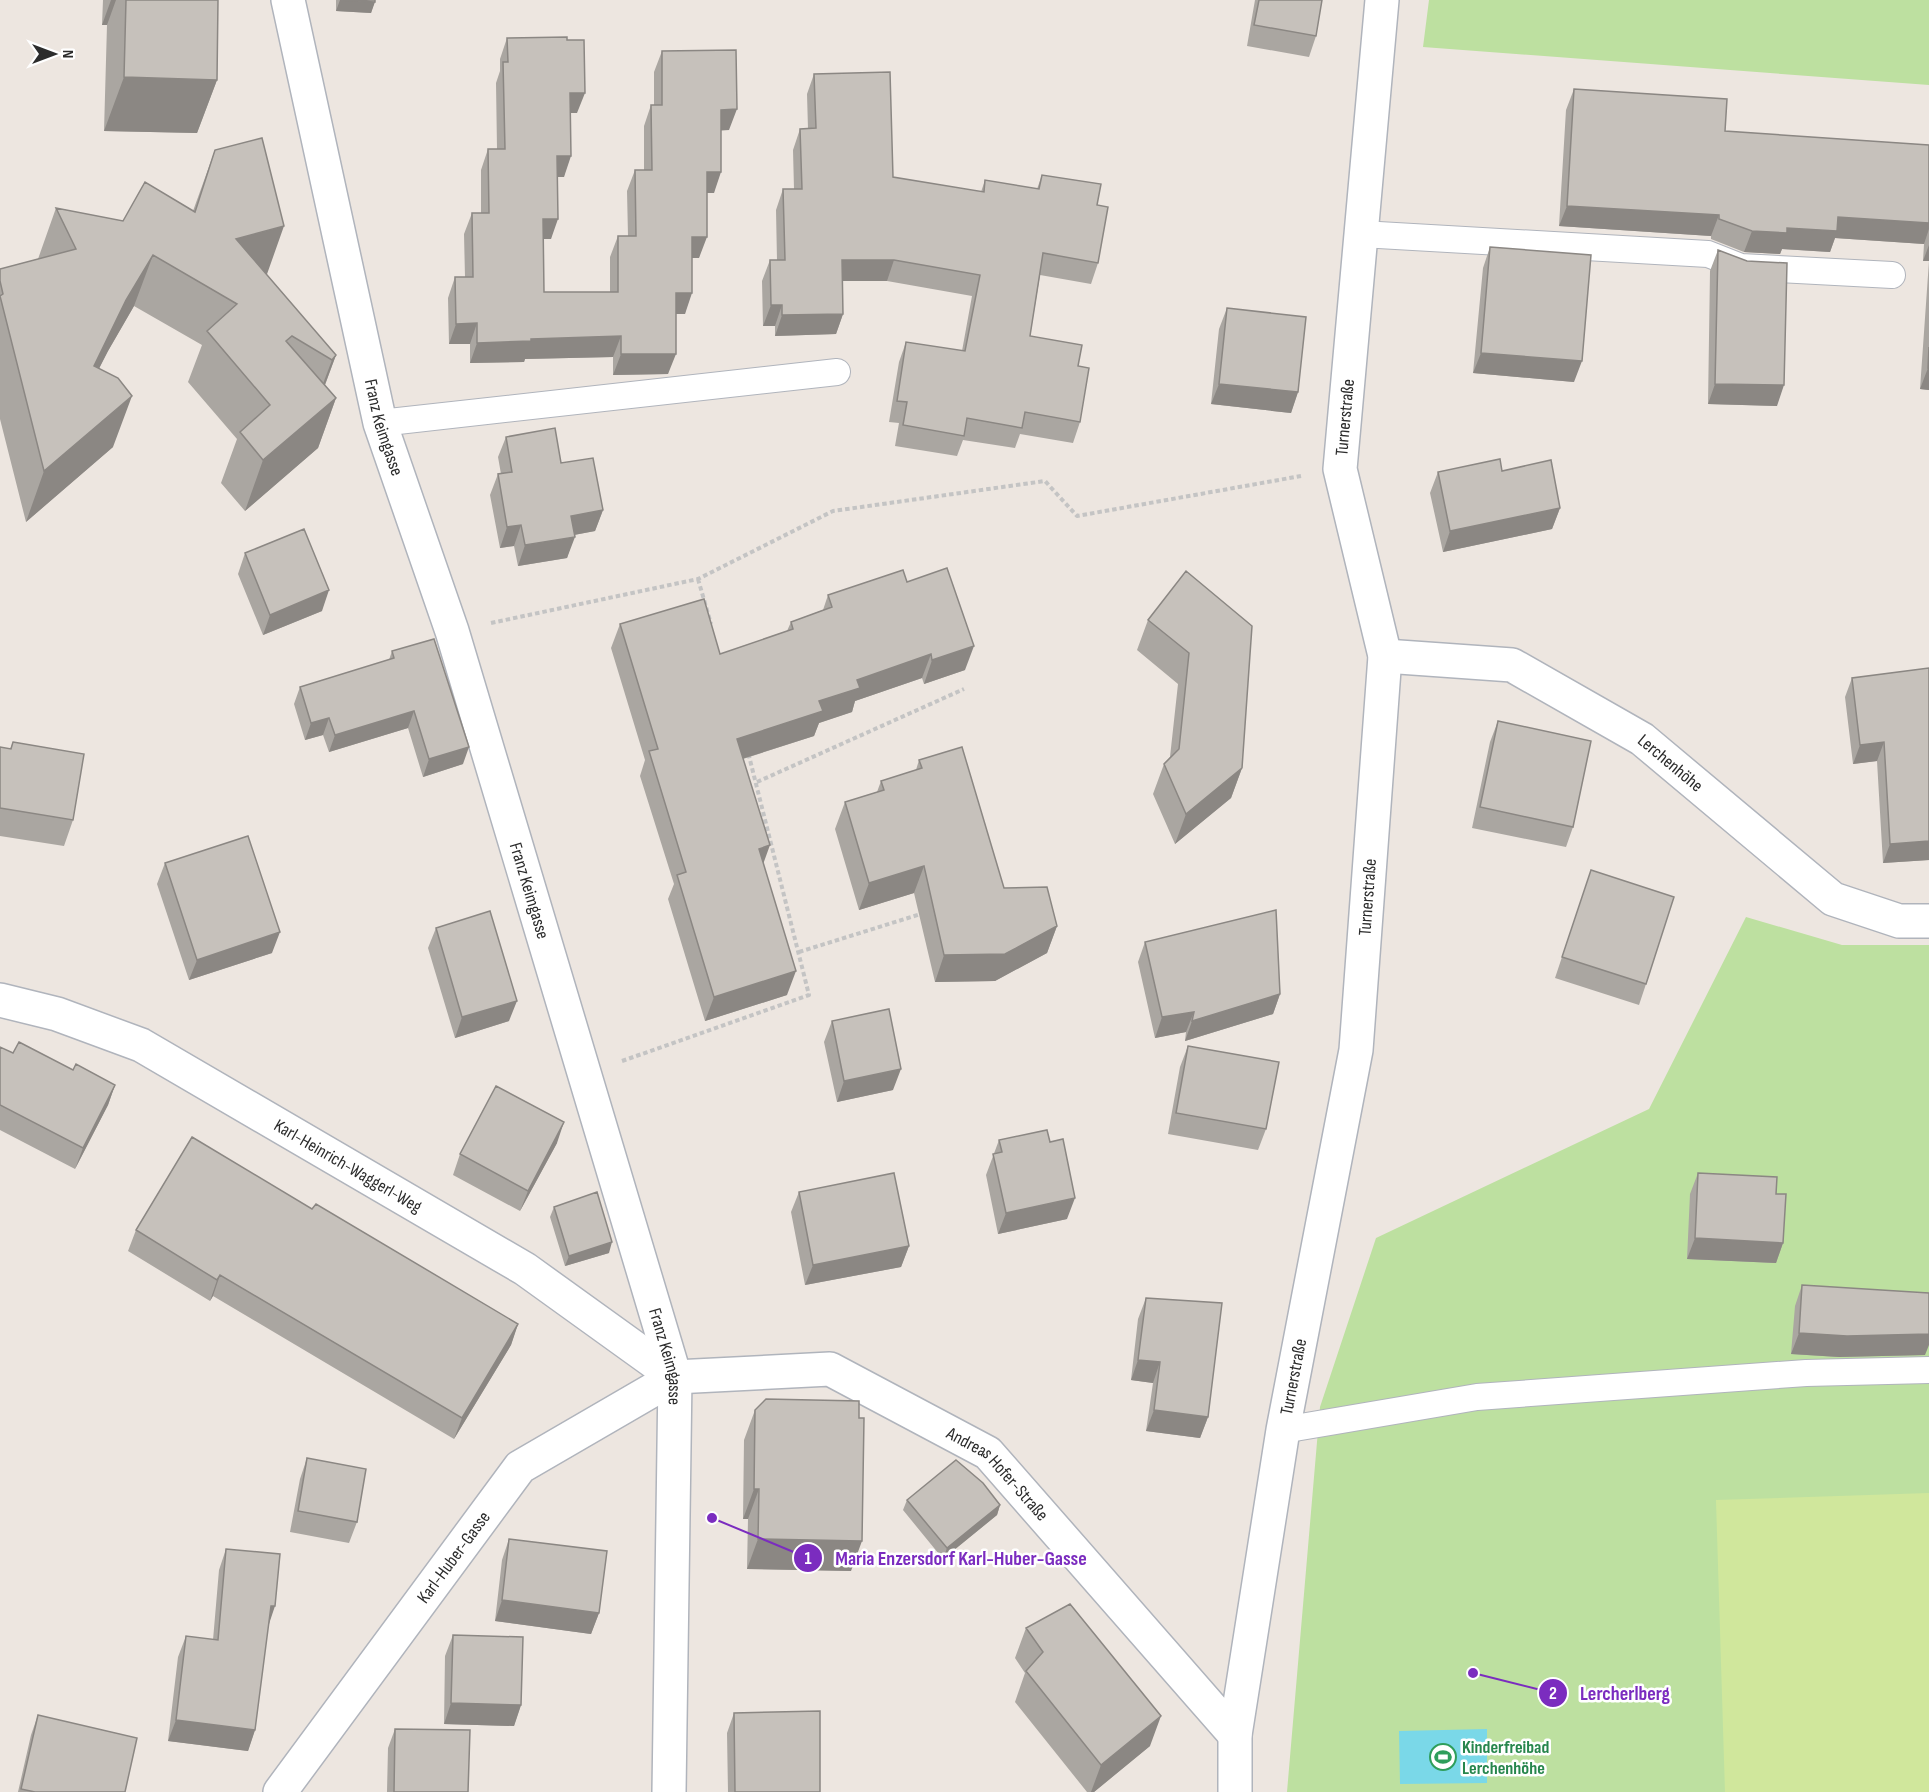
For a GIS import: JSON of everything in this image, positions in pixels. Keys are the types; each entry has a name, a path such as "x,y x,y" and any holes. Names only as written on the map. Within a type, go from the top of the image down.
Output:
{"street":[{"name":"Franz Keimgasse","path":"288,0 380,423 452,631 675,1377 669,1792"},
{"name":"Turnerstraße","path":"1235,1792 1235,1735 1284,1430 1356,1050 1385,656 1340,469 1382,0"},
{"name":"Lerchenhöhe","path":"1385,656 1512,665 1642,739 1833,899 1899,921 1929,921"},
{"name":"Karl-Heinrich-Waggerl-Weg","path":"0,1000 57,1014 141,1046 525,1269 675,1377"},
{"name":"Andreas Hofer-Straße","path":"675,1377 830,1369 988,1454 1235,1735"},
{"name":"Karl-Huber-Gasse","path":"280,1792 520,1467 675,1377"}],"lane":[{"path":"1361,234 1708,254 1741,267 1892,275"},
{"path":"380,423 837,372"},
{"path":"1284,1430 1477,1397 1806,1373 1929,1370"}],"path":[{"path":"452,631 698,579 833,511 1045,482 1077,516 1340,469"},
{"path":"698,579 714,635"},
{"path":"757,782 964,689"},
{"path":"584,1074 809,995 747,748"},
{"path":"799,952 935,909"}],"green space":[{"path":"1429,0 1929,0 1929,85 1423,47"},
{"path":"1746,917 1842,945 1929,945 1929,1792 1287,1792 1320,1407 1376,1238 1649,1109"},
{"path":"1929,1493 1929,1792 1725,1792 1716,1500"}],"water":[{"name":"Kinderfreibad Lerchenhöhe","path":"1487,1729 1487,1783 1400,1784 1399,1731"}],"building":[{"path":"126,0 218,0 217,80 124,77"},
{"path":"340,0 375,0 375,2"},
{"path":"1259,0 1322,0 1316,36 1254,25"},
{"path":"567,37 567,40 584,40 585,93 570,93 571,156 557,156 558,219 543,219 544,292 618,292 618,236 636,236 635,170 652,170 651,105 662,105 662,51 736,50 737,109 721,110 721,172 707,172 707,237 692,237 692,293 676,293 676,354 621,354 621,336 477,343 477,323 456,324 455,277 473,277 472,213 489,213 488,149 505,149 503,62 508,62 507,38"},
{"path":"890,72 893,177 984,192 985,180 1039,189 1042,175 1101,184 1097,205 1108,207 1098,263 1043,253 1030,336 1082,345 1078,366 1089,368 1080,422 1025,412 1022,428 967,418 964,436 903,425 907,402 897,401 906,342 965,351 980,275 894,260 842,260 843,314 782,315 782,305 771,305 770,260 785,260 783,189 802,189 800,129 816,128 814,74"},
{"path":"1574,89 1727,99 1725,131 1929,145 1929,223 1838,217 1837,231 1787,228 1787,233 1752,231 1719,219 1719,215 1567,206"},
{"path":"262,138 284,226 236,239 336,355 332,360 292,336 286,341 336,398 263,460 240,432 270,405 207,331 237,304 153,255 126,300 94,366 118,378 132,396 44,471 0,296 3,294 0,269 76,249 56,208 123,221 145,182 195,212 215,150"},
{"path":"1490,247 1591,255 1582,361 1481,353"},
{"path":"1718,250 1747,261 1787,263 1784,385 1715,384"},
{"path":"1227,308 1306,317 1298,392 1219,384"},
{"path":"555,428 561,463 593,458 603,510 571,516 575,537 525,545 521,525 507,527 498,474 512,472 506,437"},
{"path":"1500,459 1502,471 1551,460 1560,508 1450,531 1438,472"},
{"path":"304,529 329,590 270,615 245,553"},
{"path":"947,568 974,646 932,660 931,654 857,680 860,688 819,701 823,711 737,739 770,845 759,849 796,971 714,997 677,875 686,872 649,751 658,749 620,624 704,599 720,654 793,629 791,622 832,607 828,595 903,570 907,582"},
{"path":"1186,571 1252,626 1242,768 1186,814 1164,764 1179,749 1189,653 1148,620"},
{"path":"434,639 469,747 429,759 414,711 335,735 329,718 311,723 300,687 394,658 392,651"},
{"path":"1929,668 1929,841 1890,844 1884,742 1860,745 1852,678"},
{"path":"1498,721 1591,741 1573,827 1480,807"},
{"path":"13,742 84,754 73,820 0,808 0,747 11,749"},
{"path":"962,747 1004,888 1047,887 1057,926 1005,954 944,955 924,866 869,883 845,802 884,790 881,781 922,768 919,760"},
{"path":"248,836 280,932 197,960 165,863"},
{"path":"1591,870 1674,897 1646,984 1562,957"},
{"path":"1276,910 1280,994 1192,1021 1194,1012 1162,1017 1145,942"},
{"path":"490,911 517,1001 462,1017 436,928"},
{"path":"889,1009 901,1069 844,1081 832,1021"},
{"path":"19,1042 73,1070 76,1064 115,1085 83,1148 0,1105 0,1047 13,1053"},
{"path":"1188,1046 1279,1062 1266,1129 1176,1113"},
{"path":"496,1086 564,1122 528,1191 460,1154"},
{"path":"1047,1130 1050,1142 1063,1139 1075,1198 1006,1213 993,1154 1002,1152 999,1140"},
{"path":"192,1137 312,1209 316,1204 518,1324 462,1418 220,1275 217,1280 136,1230"},
{"path":"894,1173 909,1246 813,1265 799,1192"},
{"path":"1698,1173 1777,1177 1776,1194 1786,1194 1783,1243 1695,1238"},
{"path":"597,1192 612,1242 569,1256 554,1207"},
{"path":"1802,1285 1929,1293 1929,1334 1847,1336 1799,1333"},
{"path":"1146,1298 1222,1303 1208,1417 1154,1410 1160,1362 1138,1360"},
{"path":"766,1399 859,1401 859,1418 864,1418 862,1541 758,1539 759,1489 754,1489 755,1410"},
{"path":"307,1458 366,1469 357,1522 298,1511"},
{"path":"956,1460 983,1483 1000,1505 947,1548 907,1500"},
{"path":"509,1539 607,1551 599,1613 502,1600"},
{"path":"226,1549 280,1554 275,1606 271,1606 255,1730 176,1720 186,1636 218,1640"},
{"path":"1070,1604 1161,1716 1101,1765 1026,1671 1043,1652 1026,1628"},
{"path":"453,1635 523,1637 521,1705 451,1703"},
{"path":"820,1711 820,1792 735,1792 734,1713"},
{"path":"38,1715 137,1738 125,1792 35,1792 21,1789"},
{"path":"395,1729 470,1730 468,1792 394,1792"}],"place":[{"name":"Maria Enzersdorf Karl-Huber-Gasse","path":"712,1518"},
{"name":"Lercherlberg","path":"1473,1673"},
{"name":"Kinderfreibad Lerchenhöhe","path":"1443,1757"}]}
